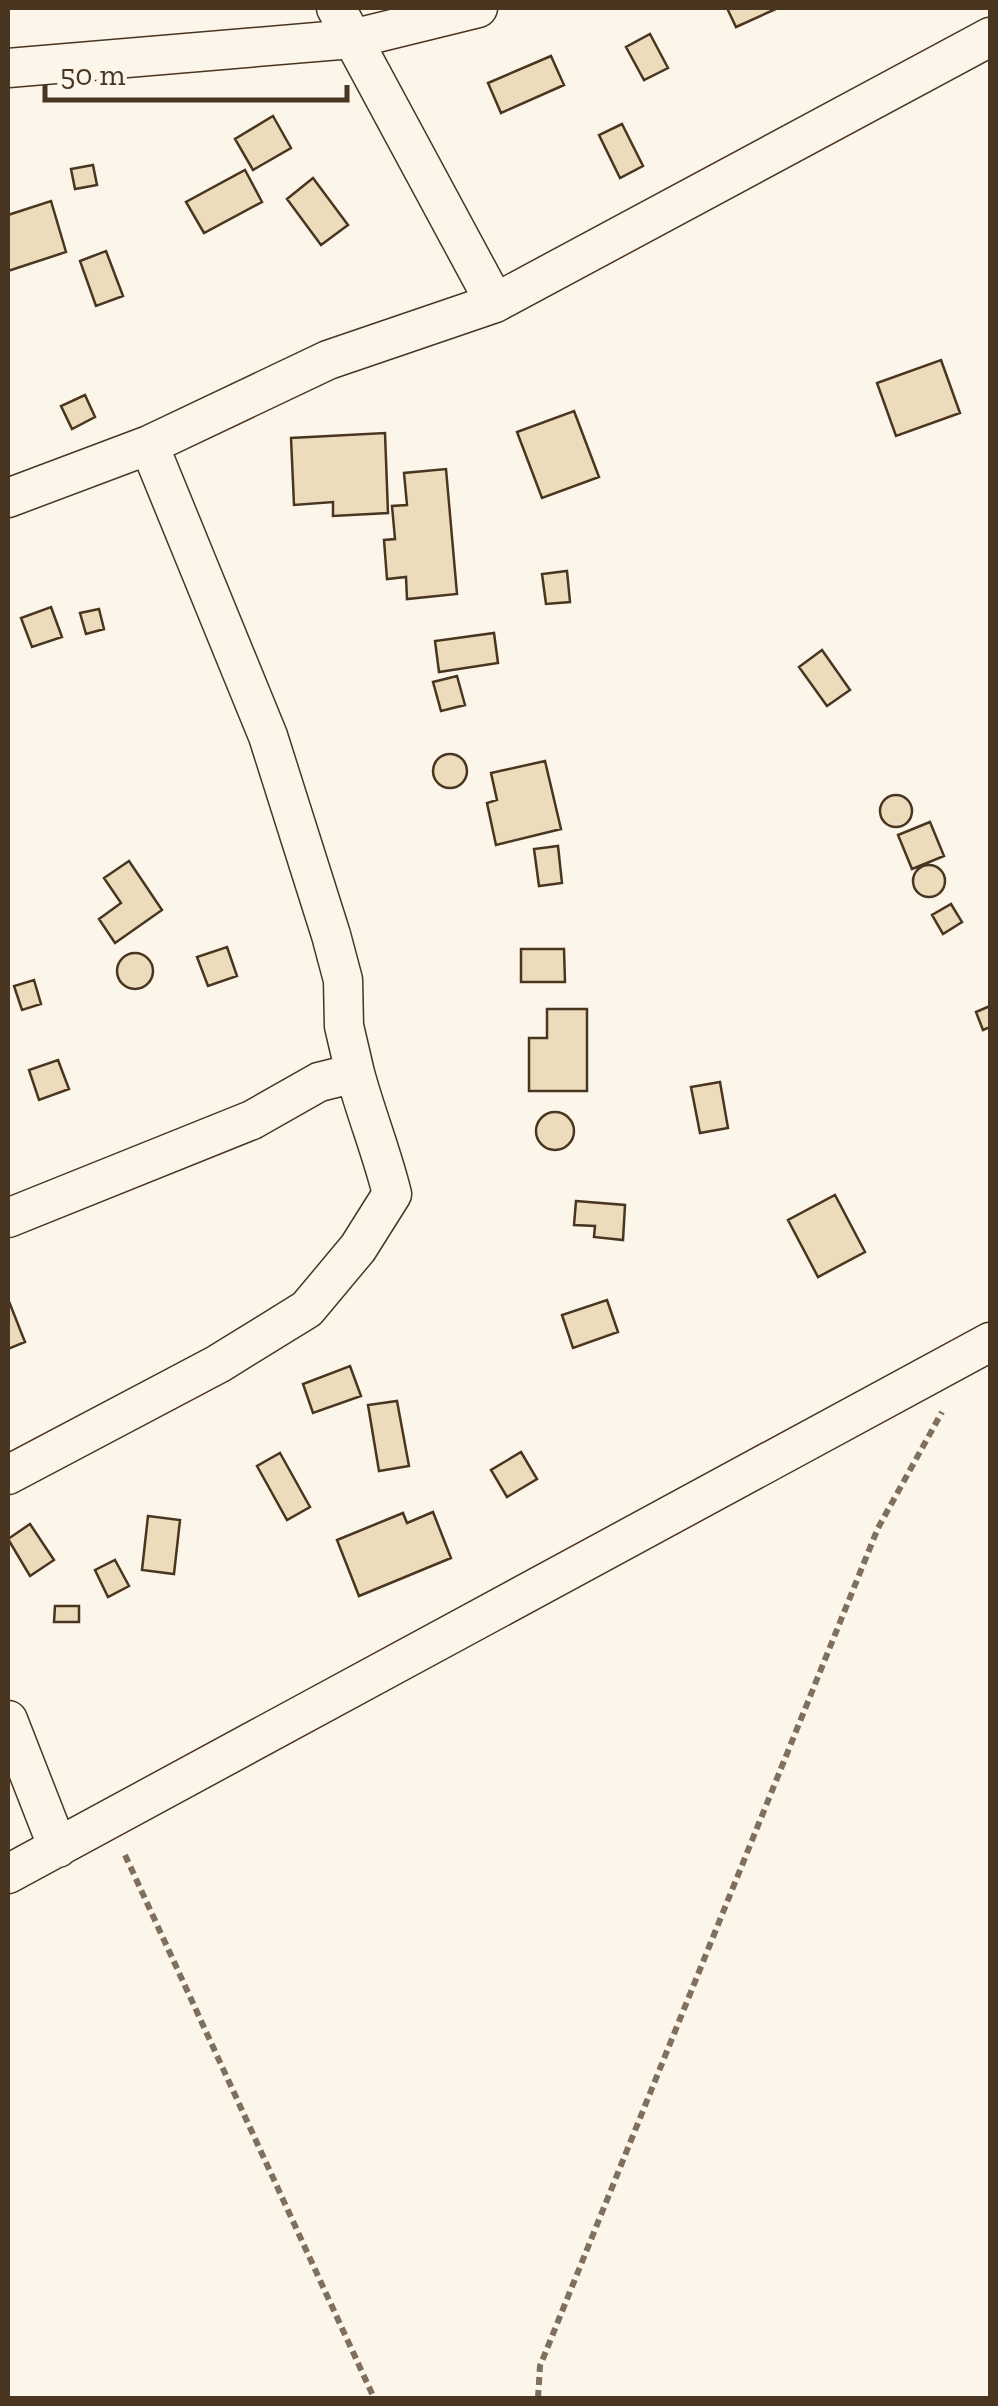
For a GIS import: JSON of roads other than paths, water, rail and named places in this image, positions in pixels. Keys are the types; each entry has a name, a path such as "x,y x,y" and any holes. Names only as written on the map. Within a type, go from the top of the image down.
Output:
{"street":[{"path":"8,68 478,8"},
{"path":"344,24 496,302"},
{"path":"8,498 148,444 328,360 496,302 990,37"},
{"path":"8,1475 218,1364 307,1309 358,1248 392,1194 380,1146 364,1108 344,1026 343,980 332,935 268,736 148,444"},
{"path":"8,1218 252,1120 319,1082 356,1073"},
{"path":"8,1874 983,1346"},
{"path":"8,1720 58,1848"}]}
